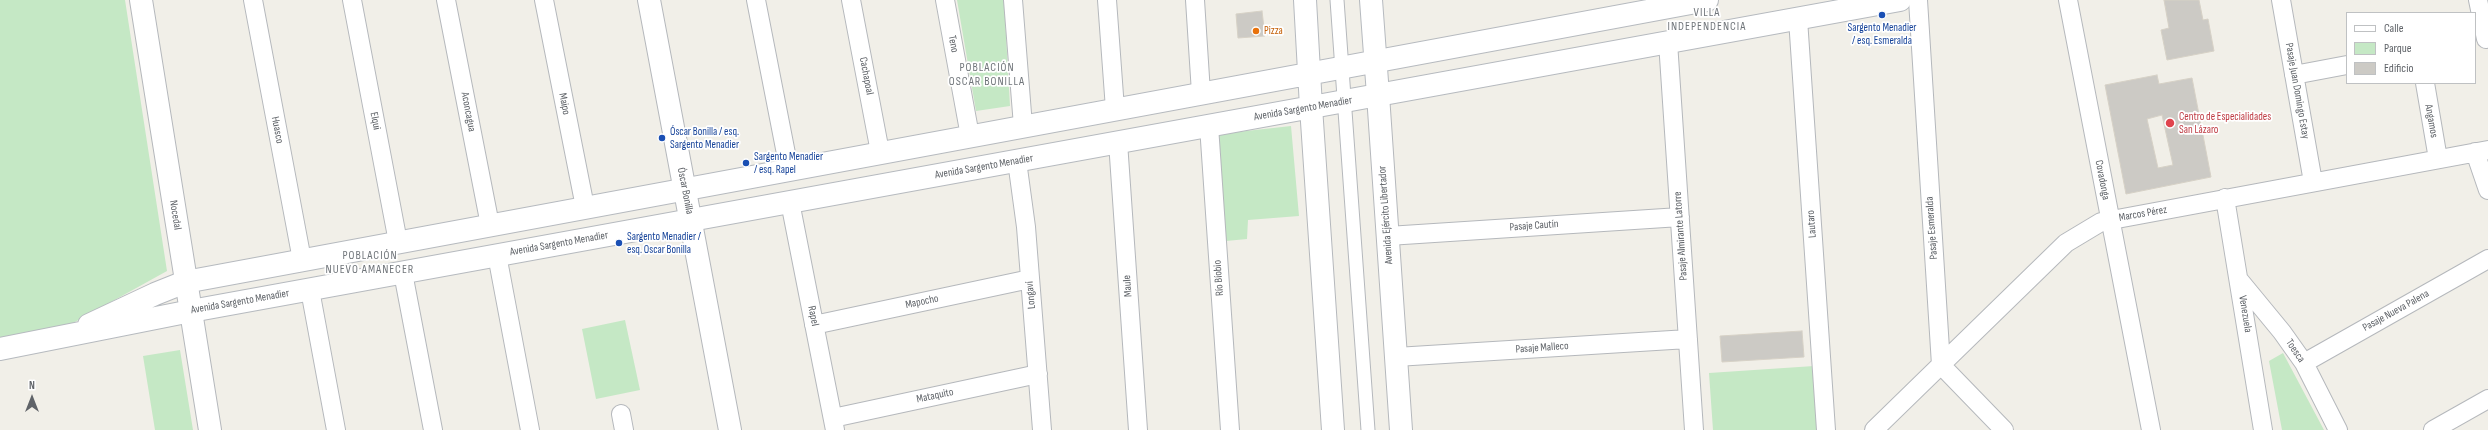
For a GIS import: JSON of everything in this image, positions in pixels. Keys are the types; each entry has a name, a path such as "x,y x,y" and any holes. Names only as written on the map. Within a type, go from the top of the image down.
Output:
{"main road":[{"name":"Nocedal","path":"141,0 210,430"},
{"name":"Óscar Bonilla","path":"649,0 730,430"},
{"path":"1305,0 1333,430"},
{"name":"Avenida Ejército Libertador","path":"1371,0 1401,430"},
{"name":"Avenida Sargento Menadier","path":"69,337 124,306 186,282 685,188 1376,61 1665,4 1707,0"},
{"name":"Avenida Sargento Menadier","path":"0,349 69,337 191,311 1900,0"}],"street":[{"name":"Huasco","path":"253,0 302,260"},
{"name":"Elqui","path":"352,0 398,242"},
{"name":"Aconcagua","path":"446,0 490,225"},
{"name":"Maipo","path":"544,0 584,207"},
{"path":"756,0 789,169"},
{"name":"Cachapoal","path":"851,0 880,152"},
{"name":"Teno","path":"945,0 970,136"},
{"path":"1014,0 1023,126"},
{"path":"1107,0 1115,109"},
{"path":"1194,0 1201,93"},
{"path":"1337,0 1368,430"},
{"name":"Pasaje Esmeralda","path":"1918,0 1941,365"},
{"name":"Covadonga","path":"2068,0 2151,430"},
{"name":"Pasaje Juan Domingo Estay","path":"2281,0 2312,182"},
{"path":"2478,0 2483,40"},
{"name":"Lautaro","path":"1798,19 1826,430"},
{"name":"Pasaje Almirante Latorre","path":"1668,42 1694,430"},
{"path":"2294,75 2346,65"},
{"name":"Angamos","path":"2425,84 2438,159"},
{"name":"Río Bíobio","path":"1209,126 1230,430"},
{"name":"Maule","path":"1118,142 1138,430"},
{"path":"2482,151 2488,190"},
{"name":"Marcos Pérez","path":"1874,430 2066,243 2092,226 2110,220 2482,151"},
{"name":"Longaví","path":"1017,161 1030,279 1042,430"},
{"name":"Venezuela","path":"2225,198 2263,430"},
{"name":"Rapel","path":"790,202 834,424"},
{"name":"Pasaje Cautín","path":"1388,236 1680,217"},
{"path":"497,255 530,430"},
{"name":"Pasaje Nueva Palena","path":"2304,363 2488,259"},
{"path":"403,273 433,430"},
{"name":"Mapocho","path":"814,325 1030,279"},
{"name":"Toesca","path":"2239,279 2282,332 2304,363 2338,430"},
{"path":"310,290 336,430"},
{"name":"Pasaje Malleco","path":"1396,358 1688,339"},
{"path":"1941,365 2004,430"},
{"name":"Mataquito","path":"834,424 1038,374"},
{"path":"2433,430 2488,399"}],"green space":[{"path":"0,0 125,0 167,271 64,328 0,339"},
{"path":"957,0 1004,0 1010,106 976,111"},
{"path":"1291,126 1299,216 1248,220 1247,239 1226,241 1219,134"},
{"path":"625,320 640,390 596,399 582,329"},
{"path":"180,350 193,430 155,430 143,356"},
{"path":"2283,353 2324,430 2282,430 2269,361"},
{"path":"1814,366 1817,430 1713,430 1709,373"}],"building":[{"path":"2164,0 2199,0 2203,20 2208,19 2214,51 2167,60 2161,30 2169,28"},
{"path":"1262,11 1265,36 1238,38 1236,14"},
{"path":"2157,75 2159,84 2192,78 2211,177 2126,194 2105,85","holes":["2162,115 2173,165 2158,168 2147,119"]},
{"path":"1802,331 1804,357 1722,362 1720,336"}],"place":[{"name":"Sargento Menadier / esq. Esmeralda","path":"1882,15"},
{"name":"Pizza","path":"1256,31"},
{"name":"Centro de Especialidades San Lázaro","path":"2170,123"},
{"name":"Óscar Bonilla / esq. Sargento Menadier","path":"662,138"},
{"name":"Sargento Menadier / esq. Rapel","path":"746,163"},
{"name":"Sargento Menadier / esq. Oscar Bonilla","path":"619,243"}],"district":[{"name":"VILLA INDEPENDENCIA","path":"1707,20"},
{"name":"POBLACIÓN OSCAR BONILLA","path":"987,75"},
{"name":"POBLACIÓN NUEVO AMANECER","path":"370,263"}]}
